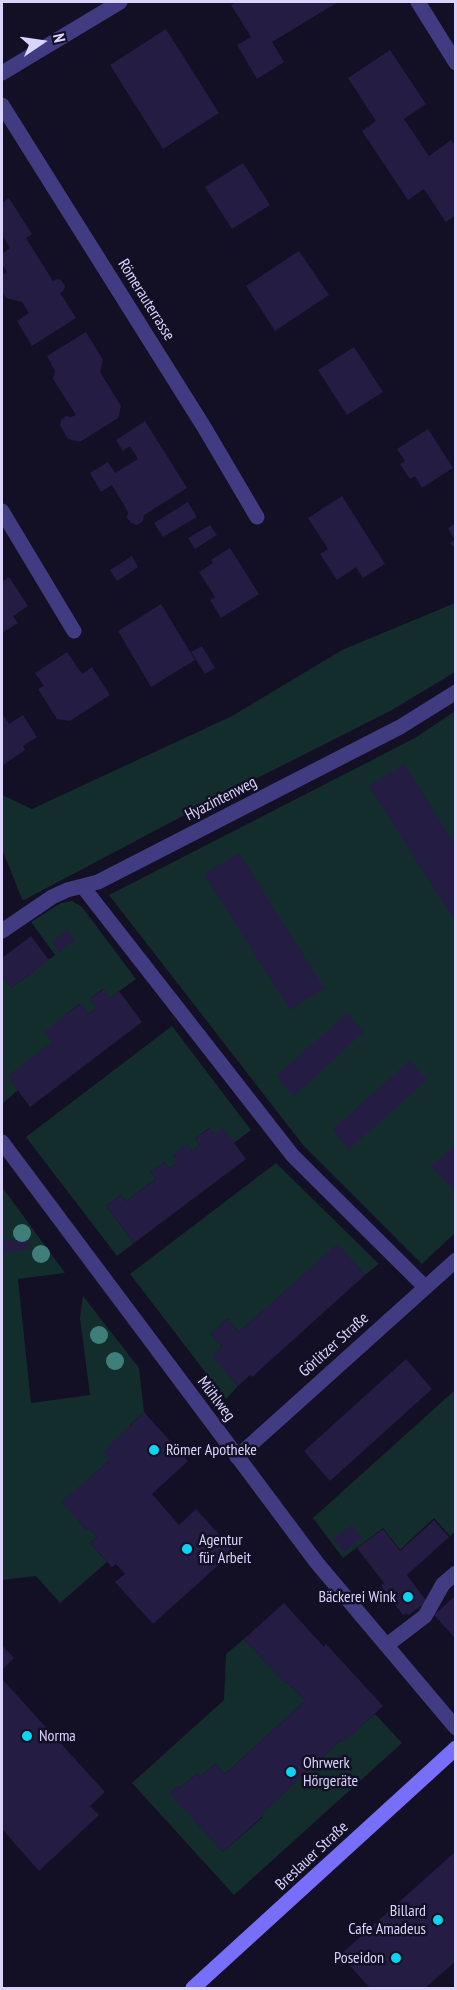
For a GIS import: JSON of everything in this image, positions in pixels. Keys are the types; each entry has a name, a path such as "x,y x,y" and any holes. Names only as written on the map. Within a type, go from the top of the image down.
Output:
{"main road":[{"name":"Breslauer Straße","path":"193,1989 456,1748"}],"street":[{"path":"2,73 120,2"},
{"path":"417,2 456,63"},
{"name":"Römerauterrasse","path":"2,105 204,426 257,517"},
{"path":"2,511 74,632"},
{"name":"Hyazintenweg","path":"2,931 52,897 67,890 98,882 400,727 456,692"},
{"path":"83,887 293,1156 425,1287"},
{"name":"Mühlweg","path":"2,1142 317,1563 456,1728"},
{"name":"Görlitzer Straße","path":"237,1457 456,1260"},
{"path":"387,1645 425,1616 443,1584 456,1573"}],"green space":[{"path":"455,603 455,672 392,710 196,809 24,900 22,899 2,849 2,795 32,809 232,716 342,650"},
{"path":"455,711 455,1233 422,1264 303,1145 109,895 415,738"},
{"path":"72,901 82,907 136,979 110,998 103,989 90,999 96,1008 89,1014 80,1004 66,1014 52,1042 18,1090 2,1104 2,975 11,988 55,955 31,922 61,903"},
{"path":"172,1026 251,1130 234,1143 214,1134 209,1128 195,1139 200,1145 192,1151 187,1145 173,1155 178,1162 169,1168 164,1162 151,1172 156,1179 126,1201 121,1195 106,1206 134,1243 117,1256 26,1137"},
{"path":"276,1163 379,1264 365,1275 337,1245 239,1332 227,1319 211,1334 222,1347 213,1357 238,1386 226,1399 130,1274"},
{"path":"2,1187 65,1273 18,1279 31,1403 90,1395 80,1318 83,1296 139,1368 144,1412 130,1425 110,1460 62,1502 87,1530 90,1529 97,1537 90,1543 107,1562 60,1603 36,1576 2,1580"},
{"path":"455,1390 456,1531 450,1536 434,1518 400,1550 383,1528 343,1558 313,1518"},
{"path":"244,1639 305,1701 225,1774 215,1764 200,1777 197,1773 180,1788 178,1786 170,1793 223,1852 263,1817 261,1814 341,1740 343,1742 375,1714 402,1743 234,1895 132,1783 224,1700 226,1654"}],"building":[{"path":"237,2 338,2 272,42 284,62 257,79 237,45 251,37 231,5"},
{"path":"166,29 219,113 163,149 110,65"},
{"path":"390,50 426,104 404,119 429,156 451,140 456,147 456,215 446,222 424,189 408,200 362,131 376,121 348,78"},
{"path":"243,163 270,205 232,229 205,187"},
{"path":"9,198 32,234 26,238 53,281 61,280 65,286 60,293 76,318 32,346 17,321 29,313 22,302 6,298 2,291 2,275 7,272 2,264 2,254 10,248 2,235 2,203"},
{"path":"299,251 329,295 275,331 246,286"},
{"path":"86,332 103,360 100,372 121,406 118,418 80,442 68,439 60,425 61,420 66,416 76,415 53,379 55,371 47,356"},
{"path":"354,347 383,392 347,415 318,370"},
{"path":"145,421 187,488 144,515 143,521 137,525 131,523 127,518 128,512 112,485 101,492 90,473 108,462 115,473 138,459 130,446 123,451 116,440"},
{"path":"428,429 453,468 422,488 415,476 410,479 400,464 405,461 397,449"},
{"path":"342,496 385,564 363,578 356,567 337,580 320,554 328,549 308,518"},
{"path":"188,502 197,517 163,537 154,523"},
{"path":"456,523 456,550 450,543 455,540 448,528"},
{"path":"210,525 217,535 195,549 188,538"},
{"path":"230,548 259,594 221,618 210,600 215,597 199,572 213,563 211,560"},
{"path":"132,556 138,567 117,581 110,570"},
{"path":"9,577 28,606 13,616 18,623 2,633 2,582"},
{"path":"161,604 195,660 151,687 118,631"},
{"path":"202,646 215,668 205,674 191,652"},
{"path":"67,652 82,674 92,667 110,695 70,721 57,719 38,689 44,686 35,673"},
{"path":"2,713 9,724 23,715 37,737 23,746 25,750 2,766"},
{"path":"404,764 456,846 456,923 369,786"},
{"path":"239,853 324,988 290,1010 204,874"},
{"path":"67,930 75,940 59,952 52,942"},
{"path":"31,936 49,960 11,988 2,975 2,958"},
{"path":"104,989 110,998 119,991 142,1022 30,1107 7,1076 52,1042 44,1032 66,1014 81,1004 89,1014 96,1008 90,999"},
{"path":"347,1013 364,1032 294,1096 276,1076"},
{"path":"410,1060 427,1080 349,1149 332,1130"},
{"path":"210,1128 214,1134 223,1128 246,1159 134,1243 106,1206 121,1195 126,1201 156,1179 151,1172 164,1162 169,1168 178,1162 173,1155 187,1144 192,1151 200,1145 195,1139"},
{"path":"456,1144 456,1193 431,1166"},
{"path":"28,1238 29,1249 3,1252 2,1241"},
{"path":"337,1244 365,1275 252,1377 250,1375 238,1386 212,1357 222,1347 211,1334 227,1319 239,1332"},
{"path":"406,1359 432,1389 330,1481 304,1451"},
{"path":"144,1412 188,1461 152,1494 179,1525 196,1509 234,1551 153,1624 115,1582 125,1574 116,1564 112,1567 90,1543 97,1537 90,1529 88,1531 61,1502 110,1460 103,1452"},
{"path":"434,1520 449,1537 407,1575 427,1602 408,1615 406,1613 403,1615 381,1586 384,1583 357,1548 383,1529 400,1551"},
{"path":"352,1525 362,1538 343,1553 333,1539"},
{"path":"456,1595 456,1639 434,1615"},
{"path":"284,1603 324,1647 326,1644 383,1706 343,1743 341,1740 223,1852 169,1793 178,1786 180,1788 197,1773 200,1777 215,1764 225,1774 305,1701 287,1682 285,1684 244,1639"},
{"path":"2,1645 14,1658 2,1670"},
{"name":"Norma","path":"2,1679 105,1792 90,1806 99,1815 39,1871 2,1829"},
{"path":"456,1851 456,1961 425,1988 370,1988 340,1955"}],"place":[{"name":"Römer Apotheke","path":"154,1450"},
{"name":"Agentur für Arbeit","path":"187,1549"},
{"name":"Bäckerei Wink","path":"408,1597"},
{"name":"Norma","path":"27,1736"},
{"name":"Ohrwerk Hörgeräte","path":"291,1772"},
{"name":"Billard Cafe Amadeus","path":"438,1920"},
{"name":"Poseidon","path":"396,1958"}]}
